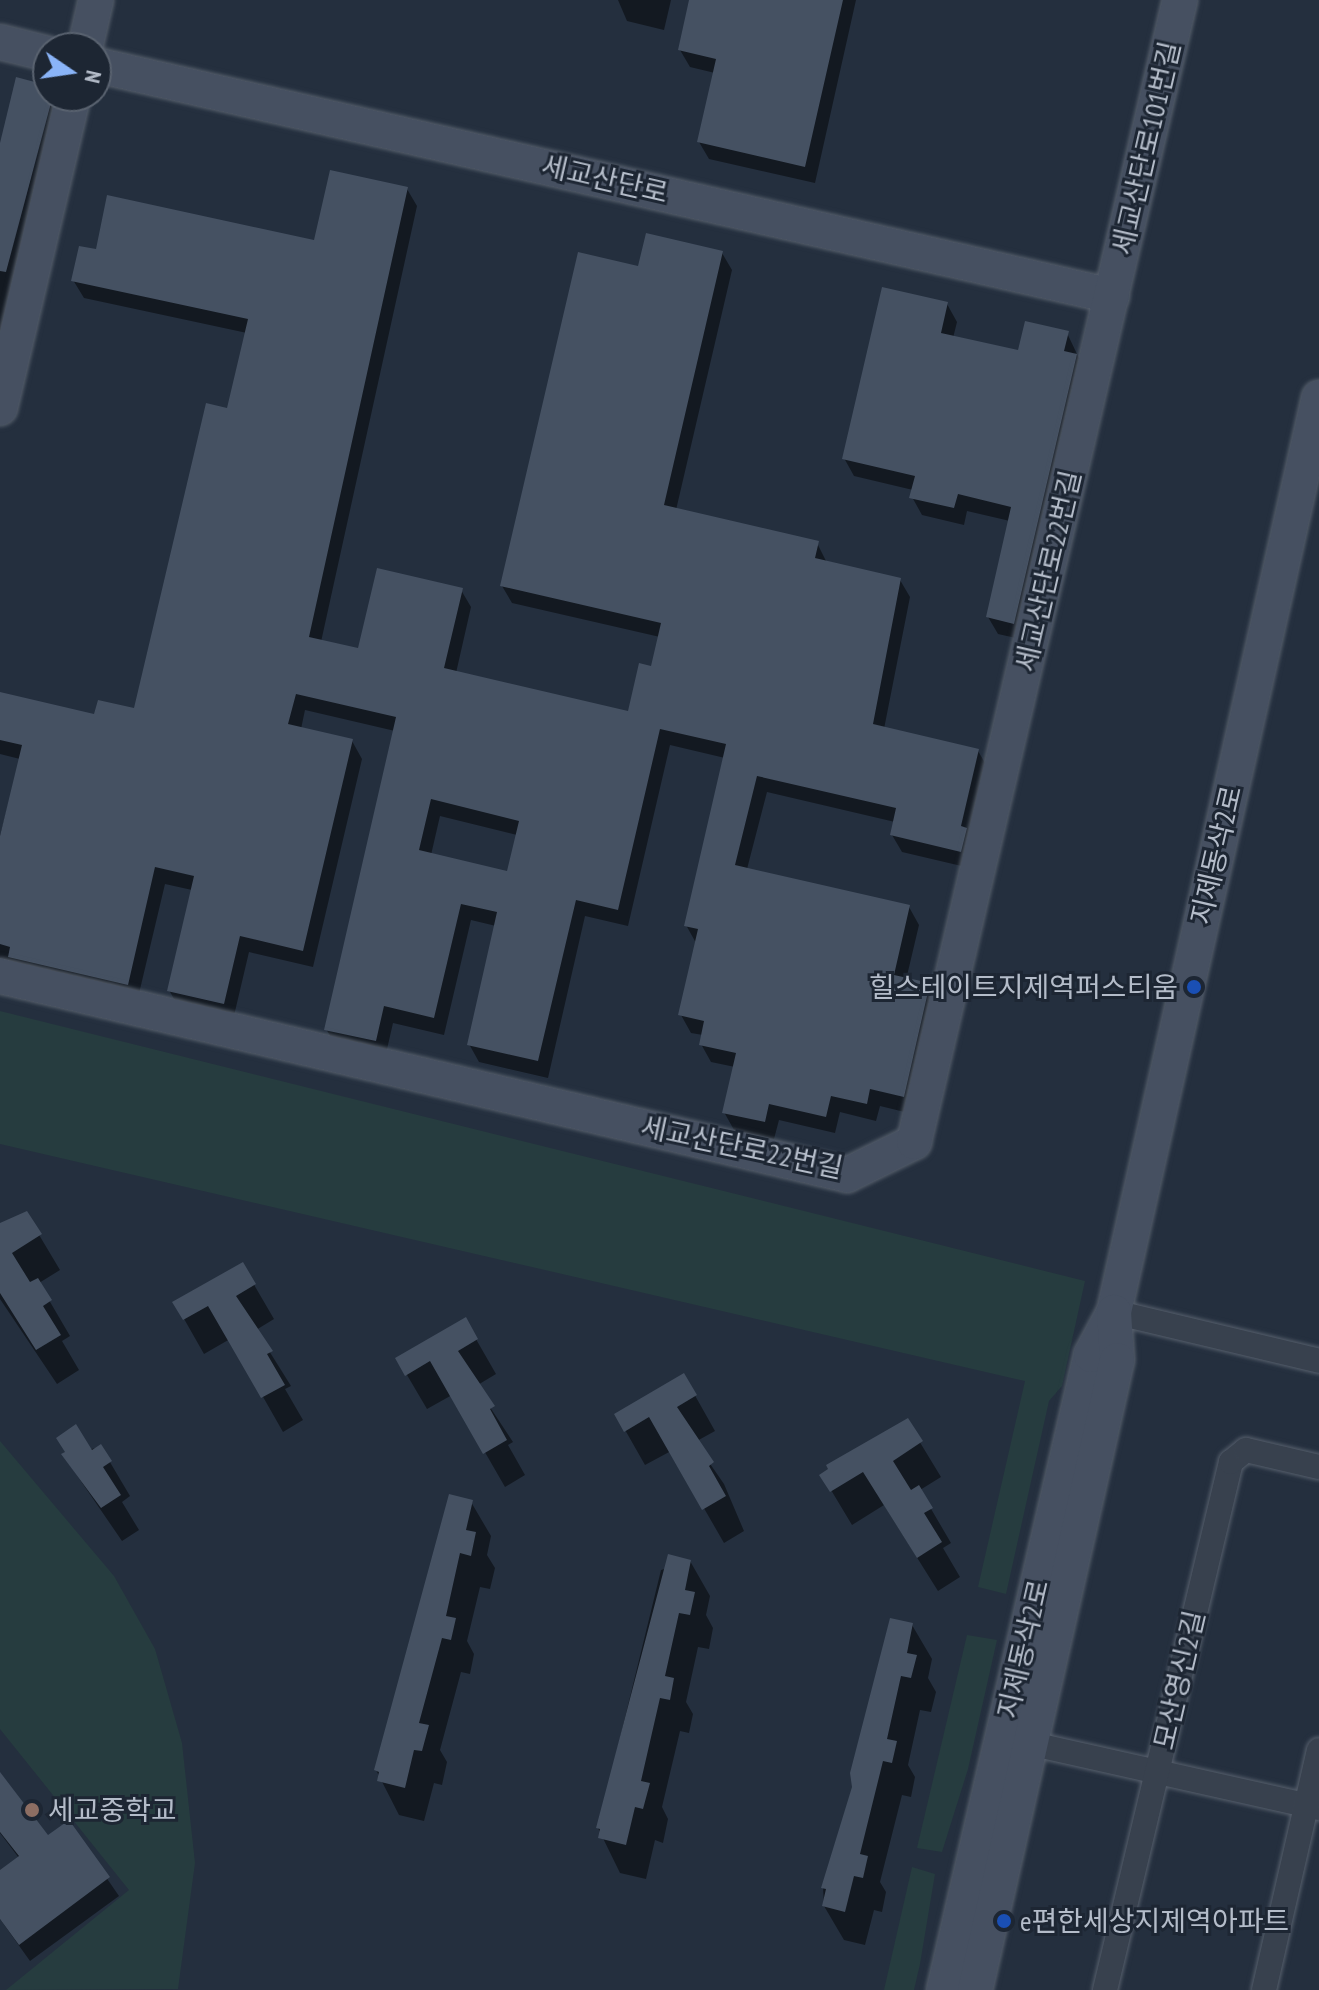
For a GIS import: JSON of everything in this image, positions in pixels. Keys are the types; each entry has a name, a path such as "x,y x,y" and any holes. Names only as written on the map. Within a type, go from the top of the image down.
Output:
{"street":[{"path":"89,32 96,0"},
{"name":"세교산단로101번길","path":"1112,296 1180,0"},
{"path":"0,42 32,50"},
{"name":"세교산단로","path":"112,69 1112,296"},
{"path":"0,408 69,112"},
{"name":"세교산단로22번길","path":"0,976 847,1175 914,1142 1112,296"},
{"name":"지제동삭2로","path":"944,1990 1091,1355 1114,1312 1319,398"},
{"path":"1114,1312 1319,1361"},
{"name":"지제동삭2로","path":"975,1990 1028,1743 1117,1360 1114,1312"},
{"name":"모산영신2길","path":"1105,1990 1231,1462 1246,1450 1319,1467"},
{"path":"1028,1743 1313,1807"},
{"path":"1264,1990 1313,1807 1319,1750"}],"green space":[{"path":"0,1011 1085,1281 1062,1386 1049,1401 1006,1594 978,1587 1025,1381 0,1144"},
{"path":"0,1441 114,1576 155,1649 182,1743 195,1863 178,1989 6,1990 129,1890 0,1729"},
{"path":"967,1635 997,1640 968,1769 942,1852 917,1848"},
{"path":"912,1867 935,1874 920,1964 914,1990 884,1990"}],"building":[{"path":"689,0 843,0 805,167 697,142 716,59 678,50"},
{"path":"16,77 32,81 32,112 49,112 6,272 0,271 0,143"},
{"path":"330,170 408,187 309,637 358,648 377,568 463,588 444,668 628,711 639,663 651,666 661,623 500,586 578,252 638,266 646,233 723,251 664,505 819,541 815,558 901,578 873,724 979,749 961,826 967,828 961,852 890,835 896,808 757,776 735,865 910,905 894,975 930,983 904,1097 870,1089 867,1104 831,1096 826,1117 769,1104 765,1122 722,1113 736,1053 699,1045 704,1021 678,1015 698,929 684,926 726,744 660,729 618,910 576,900 538,1061 467,1045 497,912 461,904 434,1018 384,1006 376,1041 324,1030 396,717 296,694 288,724 353,739 303,951 240,936 224,1004 167,991 194,876 155,867 128,985 8,957 10,947 0,944 0,836 22,745 0,740 0,692 94,714 98,700 134,708 206,403 227,408 248,319 71,281 79,246 96,249 107,195 314,240","holes":["431,799 519,821 507,871 419,850"]},
{"path":"882,287 948,302 941,333 1018,350 1025,321 1069,331 1064,351 1077,354 1014,624 986,617 1011,507 958,494 954,508 909,498 915,476 842,459"},
{"path":"27,1211 42,1234 12,1253 30,1282 38,1278 52,1300 43,1306 61,1335 36,1350 0,1293 0,1223"},
{"path":"243,1262 256,1284 236,1296 273,1351 267,1354 285,1385 261,1398 208,1306 183,1320 172,1302"},
{"path":"466,1317 478,1339 458,1351 495,1406 490,1409 507,1440 483,1454 430,1361 405,1376 395,1358"},
{"path":"684,1373 697,1395 677,1407 714,1462 709,1466 726,1496 702,1510 649,1417 624,1432 614,1414"},
{"path":"908,1418 923,1441 893,1461 911,1490 919,1485 933,1508 924,1513 942,1542 917,1558 863,1472 830,1492 819,1475 828,1469 826,1465"},
{"path":"76,1424 92,1450 101,1444 112,1461 103,1467 121,1495 101,1508 61,1454 65,1452 56,1438"},
{"path":"449,1494 473,1500 466,1530 476,1532 471,1556 460,1553 446,1616 456,1618 451,1640 442,1638 419,1723 429,1725 422,1751 414,1750 405,1788 377,1781 379,1772 374,1770"},
{"path":"668,1554 691,1560 685,1590 695,1592 690,1615 679,1613 665,1676 674,1678 670,1700 660,1698 641,1781 650,1783 643,1809 635,1807 626,1845 598,1838 600,1829 596,1828"},
{"path":"890,1618 913,1623 907,1653 917,1655 911,1678 901,1676 887,1739 897,1741 892,1763 883,1761 860,1854 868,1856 863,1878 854,1876 845,1912 822,1906 826,1889 821,1888 852,1787 850,1773"},
{"path":"0,1772 48,1835 69,1820 110,1877 19,1945 0,1919 0,1870 19,1856 0,1832"}],"place":[{"name":"힐스테이트지제역퍼스티움","path":"1194,987"},
{"name":"세교중학교","path":"32,1810"},
{"name":"e편한세상지제역아파트","path":"1004,1921"}]}
